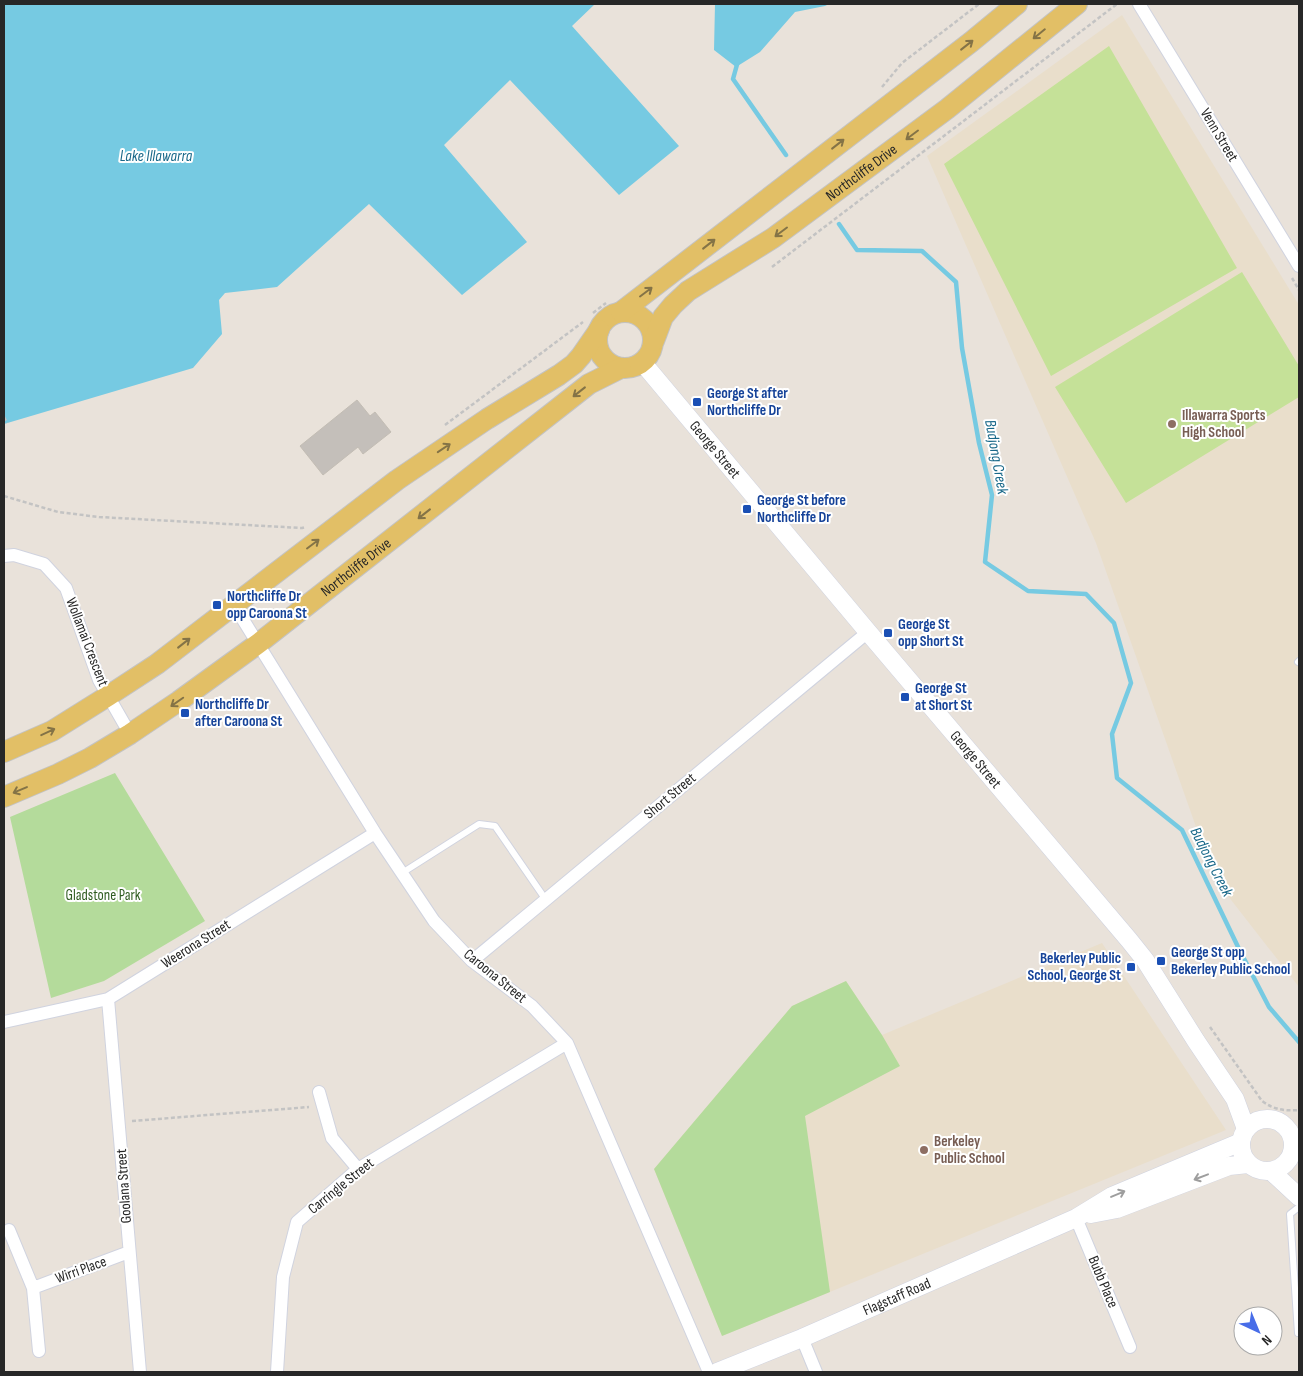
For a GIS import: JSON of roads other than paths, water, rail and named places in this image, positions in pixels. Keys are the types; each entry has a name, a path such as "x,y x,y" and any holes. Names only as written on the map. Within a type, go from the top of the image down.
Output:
{"main road":[{"path":"591,325 602,323 608,317 621,312 971,42 1017,4"},
{"name":"Northcliffe Drive","path":"654,340 663,317 688,292 773,238 947,109 1077,4"},
{"path":"591,325 601,354 606,361 621,368 629,368 642,362 648,356 654,340 653,332 644,318 637,314 621,312"},
{"path":"4,752 52,731 156,664 397,480 487,419 559,375 581,356 591,325"},
{"name":"George Street","path":"642,362 1134,946 1235,1099 1263,1119"},
{"name":"Northcliffe Drive","path":"4,797 90,758 179,701 259,643 589,384 621,368"},
{"name":"George Street","path":"1235,1099 1243,1136"},
{"path":"1263,1119 1277,1121 1295,1135 1292,1152 1278,1168 1262,1171 1254,1169 1248,1164 1242,1154 1243,1136 1257,1121 1263,1119"},
{"name":"Flagstaff Road","path":"717,1372 802,1338 1076,1218 1112,1196 1243,1136"},
{"name":"Flagstaff Road","path":"1076,1218 1117,1208 1229,1166 1248,1164"},
{"path":"1278,1168 1299,1197"}],"street":[{"name":"Venn Street","path":"1139,4 1299,266"},
{"name":"Wollamai Crescent","path":"4,556 14,555 44,564 66,588 99,680 130,734"},
{"name":"Caroona Street","path":"234,605 375,833 434,921 472,961 532,1006 567,1043 709,1372"},
{"name":"Short Street","path":"472,961 868,632"},
{"name":"Weerona Street","path":"4,1022 108,999 375,833"},
{"name":"Goolana Street","path":"108,999 140,1372"},
{"name":"Carringle Street","path":"277,1372 283,1277 297,1222 358,1169 567,1043"},
{"path":"319,1092 332,1138 358,1169"},
{"name":"Bubb Place","path":"1076,1218 1130,1347"},
{"path":"9,1230 33,1288 39,1351"},
{"name":"Wirri Place","path":"33,1288 129,1252"},
{"path":"802,1338 816,1372"}],"lane":[{"path":"402,873 479,824 496,826 546,900"},
{"path":"1298,1333 1290,1214 1299,1207"}],"water":[{"name":"Lake Illawarra","path":"4,4 595,4 572,26 679,146 619,195 510,80 444,145 527,242 462,295 369,204 277,287 225,293 219,300 222,334 193,368 4,424"},
{"path":"715,4 829,4 795,12 760,52 736,67 714,50"}],"waterway":[{"name":"Budjong Creek","path":"738,61 733,79 786,155"},
{"name":"Budjong Creek","path":"839,224 857,250 922,251 956,282 962,348 979,443 992,495 985,562 1028,591 1086,594 1114,623 1131,683 1112,734 1117,778 1182,830 1269,1007 1299,1042"}],"place":[{"name":"George St after Northcliffe Dr","path":"697,402"},
{"name":"Illawarra Sports High School","path":"1172,424"},
{"name":"George St before Northcliffe Dr","path":"747,509"},
{"name":"Northcliffe Dr opp Caroona St","path":"217,605"},
{"name":"George St opp Short St","path":"888,633"},
{"name":"George St at Short St","path":"905,697"},
{"name":"Northcliffe Dr after Caroona St","path":"185,713"},
{"name":"George St opp Bekerley Public School","path":"1161,961"},
{"name":"Bekerley Public School, George St","path":"1131,967"},
{"name":"Berkeley Public School","path":"924,1150"}],"park label":[{"name":"Gladstone Park","path":"103,895"}]}
